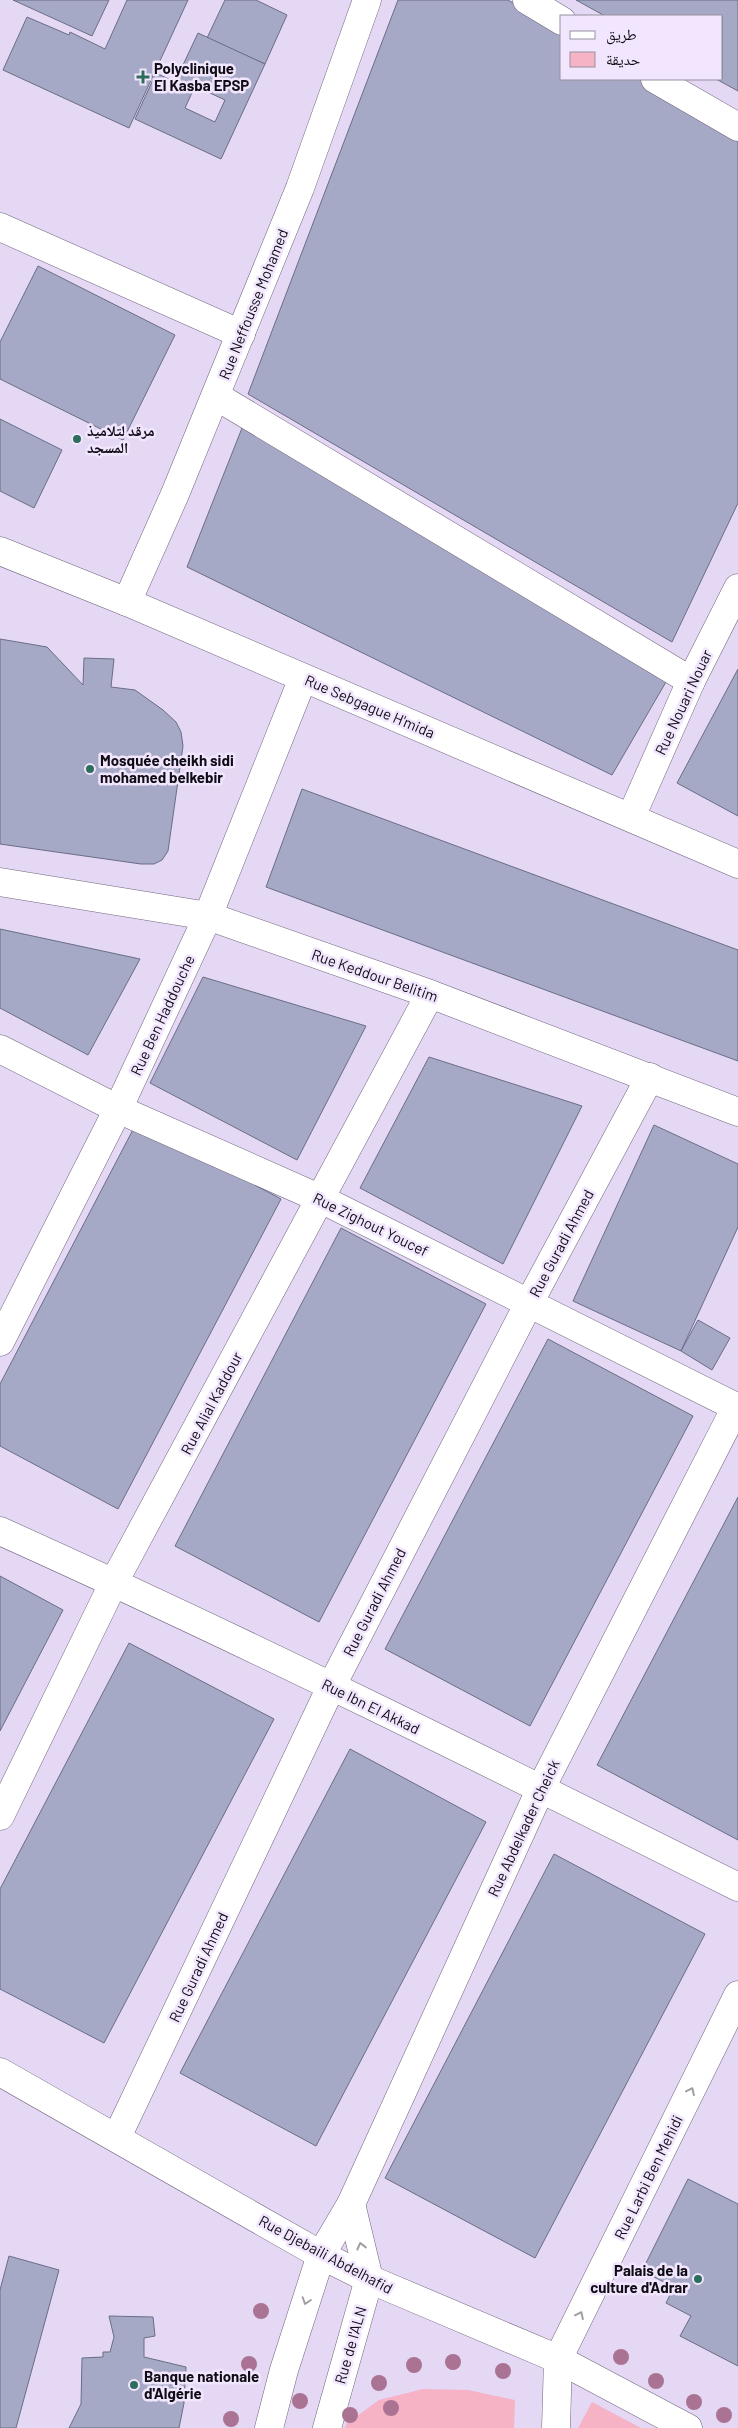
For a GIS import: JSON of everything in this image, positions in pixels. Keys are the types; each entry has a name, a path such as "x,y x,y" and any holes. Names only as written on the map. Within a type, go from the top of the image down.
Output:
{"street":[{"name":"Rue Neffousse Mohamed","path":"126,602 216,396 300,188 368,0"},
{"path":"528,0 560,21"},
{"path":"657,80 738,127"},
{"path":"0,227 241,334"},
{"path":"216,396 691,681"},
{"name":"Rue Sebgague H'mida","path":"0,551 126,602 738,864"},
{"name":"Rue Nouari Nouar","path":"631,817 691,681 738,588"},
{"name":"Rue Ben Haddouche","path":"0,1342 118,1109 208,916 302,678"},
{"name":"Rue Keddour Belitim","path":"0,882 208,916 430,994 738,1112"},
{"name":"Rue Alial Kaddour","path":"0,1816 114,1582 430,994"},
{"name":"Rue Zighout Youcef","path":"0,1049 118,1109 321,1199 737,1407"},
{"name":"Rue Guradi Ahmed","path":"117,2138 331,1687 529,1303 650,1077"},
{"name":"Rue Abdelkader Cheick","path":"321,2255 351,2204 541,1788 737,1407"},
{"name":"Rue Ibn El Akkad","path":"0,1531 114,1582 541,1788 738,1887"},
{"name":"Rue Larbi Ben Mehidi","path":"558,2359 738,1995"},
{"name":"Rue Djebaili Abdelhafid","path":"0,2072 321,2255 369,2279 558,2359 688,2428"},
{"name":"Rue de l'ALN","path":"327,2428 369,2279 351,2204"},
{"path":"269,2428 284,2370 321,2255"},
{"path":"556,2428 558,2359"}],"green space":[{"path":"423,2389 468,2390 515,2400 514,2428 345,2428 346,2424 379,2400"},
{"path":"592,2402 641,2428 578,2428"}],"building":[{"path":"13,0 109,0 92,36"},
{"path":"127,0 188,0 129,128 3,70 27,17 69,35 70,32 105,49"},
{"path":"225,0 256,0 287,15 265,64 207,38"},
{"path":"398,0 508,0 560,32 560,80 641,80 738,138 738,503 672,642 248,394"},
{"path":"576,0 738,0 738,91 718,80 723,80 723,15 603,15"},
{"path":"198,33 265,64 221,159 135,119 156,73 175,82","holes":["195,86 225,100 215,122 185,108"]},
{"path":"38,266 175,335 123,440 0,379 0,342"},
{"path":"0,419 62,450 34,508 0,491"},
{"path":"244,423 670,675 612,775 187,567"},
{"name":"Mosquée cheikh sidi mohamed belkebir","path":"0,639 47,647 83,685 84,658 114,659 111,687 135,690 176,722 181,732 183,746 168,851 162,860 154,864 141,864 0,844"},
{"path":"738,669 738,816 677,783"},
{"path":"302,789 738,950 738,1061 266,887"},
{"path":"0,929 140,959 88,1055 0,1008"},
{"path":"203,977 366,1026 297,1160 150,1083"},
{"path":"429,1057 582,1106 503,1264 360,1188"},
{"path":"137,1122 281,1199 118,1509 0,1446 0,1384"},
{"path":"654,1125 738,1164 738,1227 681,1351 573,1301"},
{"path":"341,1228 486,1304 319,1622 175,1546"},
{"path":"698,1320 730,1338 712,1370 681,1351"},
{"path":"548,1339 693,1416 530,1726 385,1649"},
{"path":"738,1497 738,1840 597,1765"},
{"path":"0,1576 63,1610 0,1731"},
{"path":"129,1643 274,1719 104,2043 0,1989 0,1889"},
{"path":"350,1749 486,1822 316,2146 180,2073"},
{"path":"554,1854 705,1934 535,2258 385,2178"},
{"name":"Palais de la culture d'Adrar","path":"688,2179 738,2204 738,2366 680,2336 691,2316 666,2303 674,2287 642,2271"},
{"path":"9,2256 59,2270 16,2428 0,2428 0,2290"},
{"name":"Banque nationale d'Algérie","path":"109,2316 153,2317 155,2336 144,2338 144,2357 186,2367 184,2403 179,2428 69,2428 81,2404 82,2358 103,2357 103,2352 110,2352 114,2337"}],"place":[{"name":"Polyclinique El Kasba EPSP","path":"143,77"},
{"name":"مرقد لتلاميذ المسجد","path":"77,439"},
{"name":"Mosquée cheikh sidi mohamed belkebir","path":"90,769"},
{"name":"Palais de la culture d'Adrar","path":"698,2279"},
{"name":"Banque nationale d'Algérie","path":"134,2385"}]}
